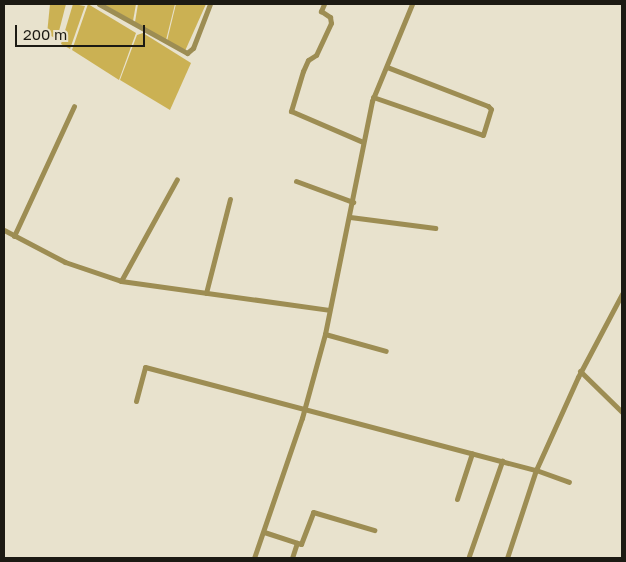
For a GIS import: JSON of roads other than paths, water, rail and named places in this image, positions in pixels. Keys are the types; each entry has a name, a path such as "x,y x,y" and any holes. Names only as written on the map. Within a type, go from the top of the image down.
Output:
{"street":[{"path":"99,4 187,53 193,48 210,4"},
{"path":"324,4 321,11 330,17 331,23 316,55 308,60 303,71 291,112 363,142"},
{"path":"254,558 304,408 325,334 328,310 350,217 373,97 412,4"},
{"path":"373,97 483,135 491,109 488,106 387,67"},
{"path":"14,236 74,106"},
{"path":"121,281 177,179"},
{"path":"296,181 353,202"},
{"path":"206,293 230,199"},
{"path":"350,217 436,228"},
{"path":"4,230 66,262 121,281 328,310"},
{"path":"508,558 536,470 580,371 622,294"},
{"path":"325,334 386,350"},
{"path":"136,401 145,367 536,470 569,482"},
{"path":"580,371 622,412"},
{"path":"457,499 472,453"},
{"path":"469,556 502,461"},
{"path":"264,532 301,544 313,512 374,530"},
{"path":"292,558 297,543"}]}
